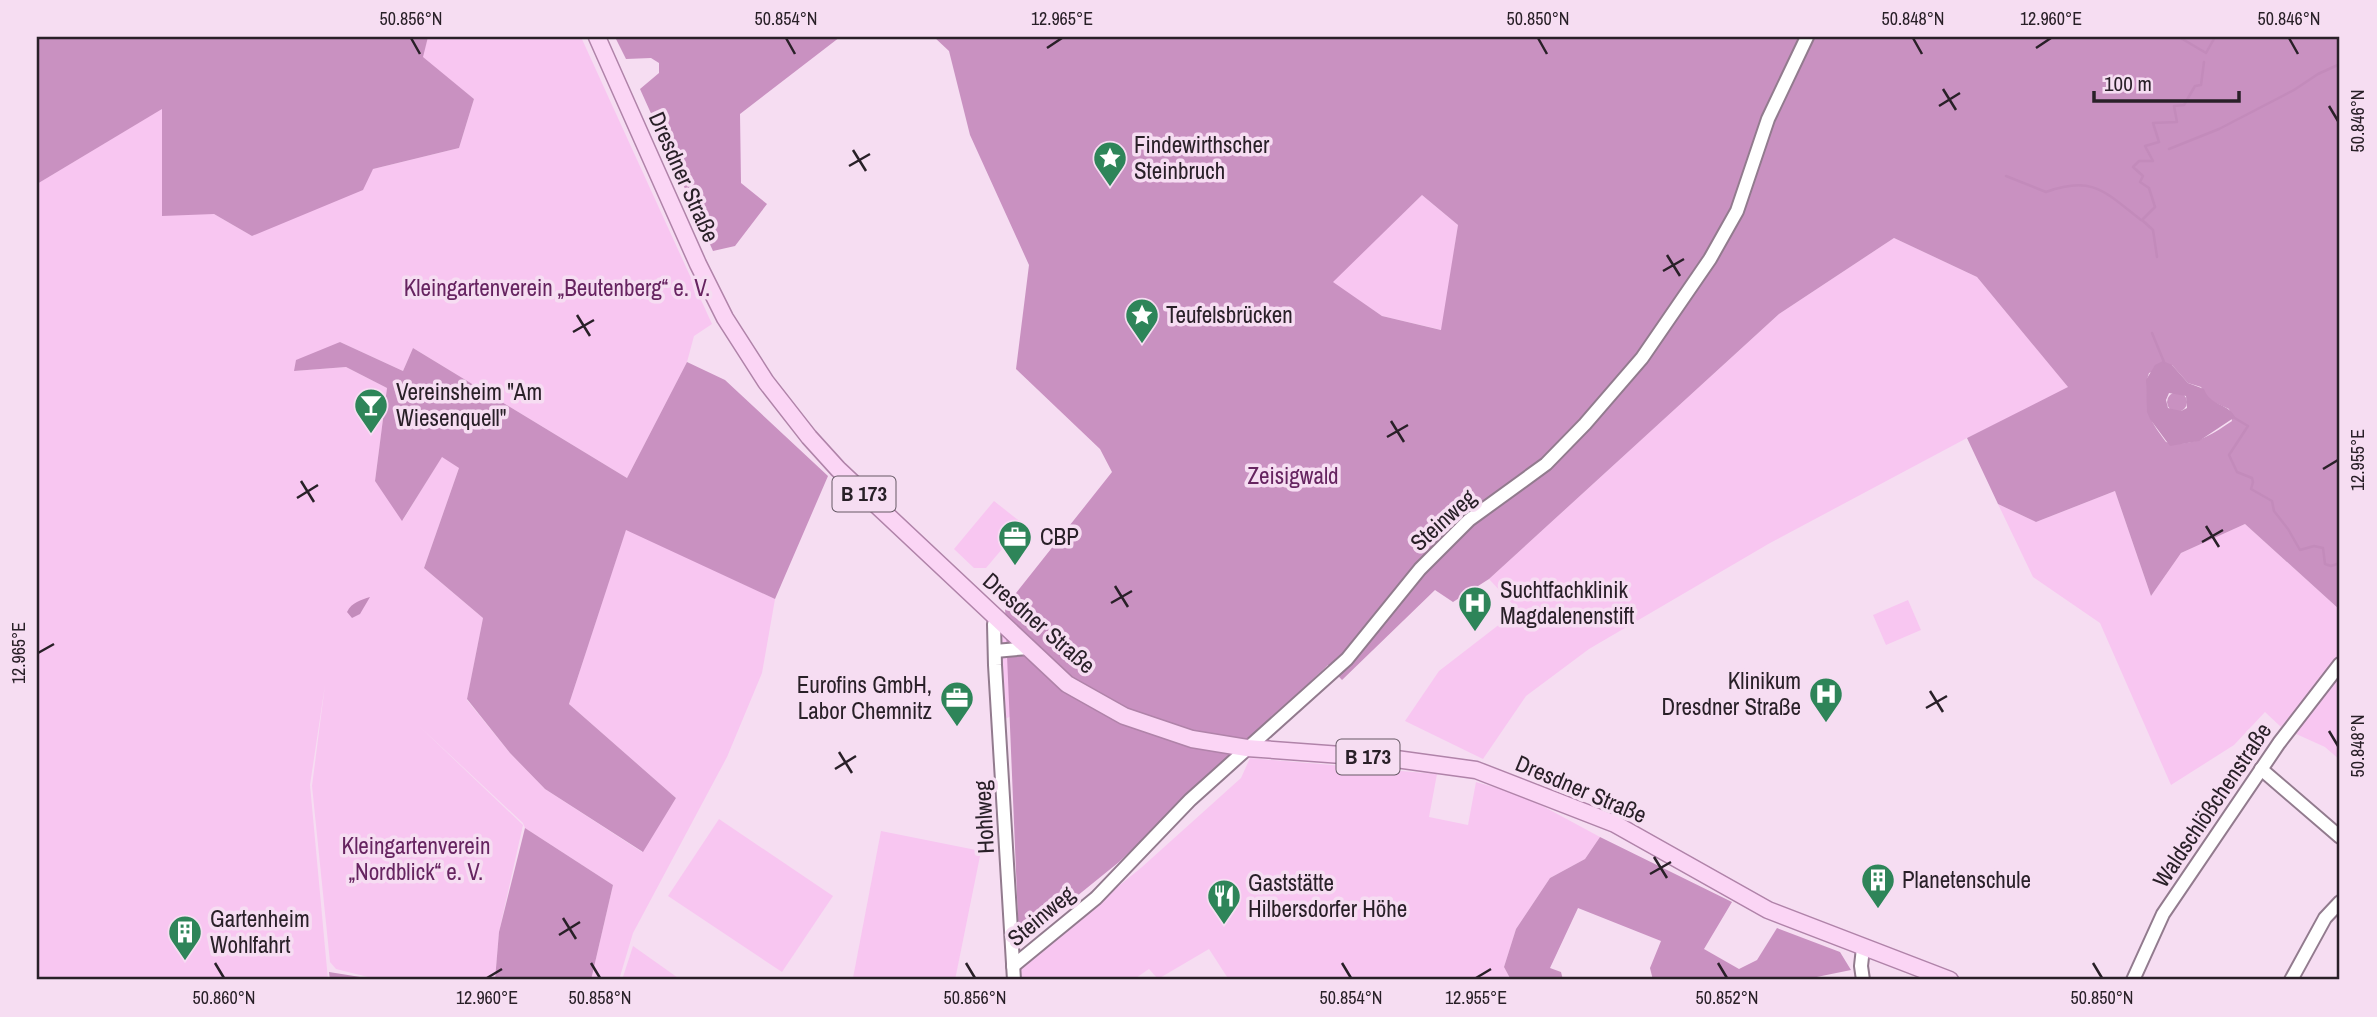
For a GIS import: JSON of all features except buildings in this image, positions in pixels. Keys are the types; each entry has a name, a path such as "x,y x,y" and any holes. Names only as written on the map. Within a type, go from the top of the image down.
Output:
{"main road":[{"name":"Dresdner Straße","path":"597,37 698,264 725,318 766,382 838,469 1067,684 1124,716 1192,739 1247,748 1394,759 1476,770 1615,824 1768,910 1950,980"}],"street":[{"name":"Steinweg","path":"1013,966 1103,890 1181,808 1347,659 1420,569 1469,520 1546,464 1642,358 1710,259 1737,211 1768,119 1807,37"},
{"name":"Hohlweg","path":"999,619 994,624 995,651 1014,980"},
{"path":"995,651 1028,648"},
{"name":"Waldschlößchenstraße","path":"2133,980 2163,914 2301,712 2340,664"},
{"path":"2261,769 2340,838"},
{"path":"2291,980 2325,918 2340,901"},
{"path":"1863,948 1863,980"}],"green space":[{"path":"37,37 428,37 423,57 474,99 459,148 373,169 363,190 252,236 214,214 162,216 162,109 37,184"},
{"path":"428,37 581,37 712,324 694,336 687,362 627,478 413,348 403,371 340,342 294,371 346,367 387,388 375,481 403,520 442,456 459,468 424,568 483,618 467,700 510,753 545,789 642,852 676,798 569,704 626,529 775,599 762,673 727,757 633,933 619,980 591,980 613,885 525,828 523,823 419,726 523,825 499,932 495,980 380,980 336,969 330,962 312,786 325,685 310,785 328,980 37,980 37,184 163,108 214,214 252,236 373,169 459,148 474,99 422,57"},
{"path":"615,37 840,37 740,114 741,183 767,204 735,246 713,251 640,89 659,73 659,63 651,58 626,59"},
{"name":"Zeisigwald","path":"934,37 2340,37 2340,610 2245,524 2181,553 2151,596 2115,491 2036,522 1998,504 1967,438 2068,387 1977,277 1894,238 1779,314 1489,579 1453,602 1435,590 1342,680 1328,665 1119,862 1019,943 1005,607 1112,472 1100,449 1016,369 1029,265 970,135 949,51","holes":["1422,195 1458,225 1441,330 1382,316 1333,282","2172,365 2188,383 2201,387 2209,400 2229,409 2232,421 2193,442 2166,442 2150,416 2147,381 2149,373"]},
{"path":"1422,195 1458,225 1442,330 1382,316 1332,282"},
{"path":"1894,238 1977,277 2069,388 1967,438 1770,543 1589,649 1526,696 1483,759 1405,721 1439,671 1518,610 1489,579 1779,314"},
{"path":"340,342 403,371 413,348 627,478 687,362 725,380 828,476 775,599 626,530 569,704 676,798 643,852 545,789 510,753 467,699 483,618 424,568 459,468 442,457 402,521 375,481 387,388 346,367 294,371 296,360"},
{"path":"2177,392 2184,395 2187,402 2184,409 2177,412 2170,409 2167,402 2170,395"},
{"path":"2115,491 2151,596 2181,553 2245,524 2340,610 2340,656 2281,727 2265,712 2234,745 2171,785 2100,623 2033,577 1998,504 2036,522"},
{"path":"994,501 1032,531 1029,535 1010,521 999,534 1008,542 986,568 974,568 954,549"},
{"path":"1908,600 1921,630 1886,645 1873,615"},
{"path":"1001,635 1063,691 1003,720"},
{"path":"2340,674 2340,760 2325,747 2294,733"},
{"path":"1250,758 1437,774 1429,817 1468,825 1476,782 1522,795 1600,837 1585,859 1550,878 1516,929 1504,967 1511,980 1229,980 1209,949 1158,979 1149,969 1133,980 1018,980 1017,969 1142,867 1241,778"},
{"path":"719,819 833,896 782,972 668,896"},
{"path":"525,828 613,885 591,980 495,980 499,932"},
{"path":"881,831 981,851 955,980 853,978"},
{"path":"1600,837 1732,902 1704,949 1739,969 1757,960 1777,928 1840,952 1851,970 1802,980 1653,980 1650,968 1661,941 1578,908 1550,968 1561,972 1563,980 1511,980 1504,967 1516,929 1550,878 1585,859"},
{"path":"633,946 681,980 622,980"},
{"path":"329,972 379,980 330,980"}],"shaded area":[{"path":"2163,361 2172,365 2188,383 2204,389 2210,399 2228,409 2235,417 2199,441 2170,446 2147,412 2146,380 2155,365","holes":["2169,393 2186,396 2187,408 2181,411 2168,408 2166,400"]},
{"path":"370,597 360,614 352,618 347,612 351,606"}],"waterway":[{"path":"2179,37 2206,53 2215,37"},
{"path":"2157,257 2153,230 2142,220 2155,207 2149,188 2140,182 2143,176 2133,167 2139,161 2153,161 2145,146 2159,142 2153,123 2177,122 2174,106 2184,105 2195,86 2201,85 2204,62"},
{"path":"2169,149 2219,129 2340,64"},
{"path":"2006,176 2046,192 2076,185 2098,189 2141,220"},
{"path":"2152,333 2164,362"},
{"path":"2233,417 2248,426 2229,455 2237,472 2252,478 2251,489 2272,501 2274,511 2300,550 2314,546 2323,548 2325,564 2331,566 2340,563"}],"place":[{"name":"Findewirthscher Steinbruch","path":"1110,188"},
{"name":"Teufelsbrücken","path":"1142,345"},
{"name":"Vereinsheim \"Am Wiesenquell\"","path":"371,435"},
{"name":"CBP","path":"1015,567"},
{"name":"Suchtfachklinik Magdalenenstift","path":"1475,633"},
{"name":"Klinikum Dresdner Straße","path":"1826,724"},
{"name":"Eurofins GmbH, Labor Chemnitz","path":"957,728"},
{"name":"Planetenschule","path":"1878,910"},
{"name":"Gaststätte Hilbersdorfer Höhe","path":"1224,926"},
{"name":"Gartenheim Wohlfahrt","path":"185,962"}],"park label":[{"name":"Kleingartenverein „Beutenberg“ e. V.","path":"557,288"},
{"name":"Kleingartenverein „Nordblick“ e. V.","path":"416,859"}]}
